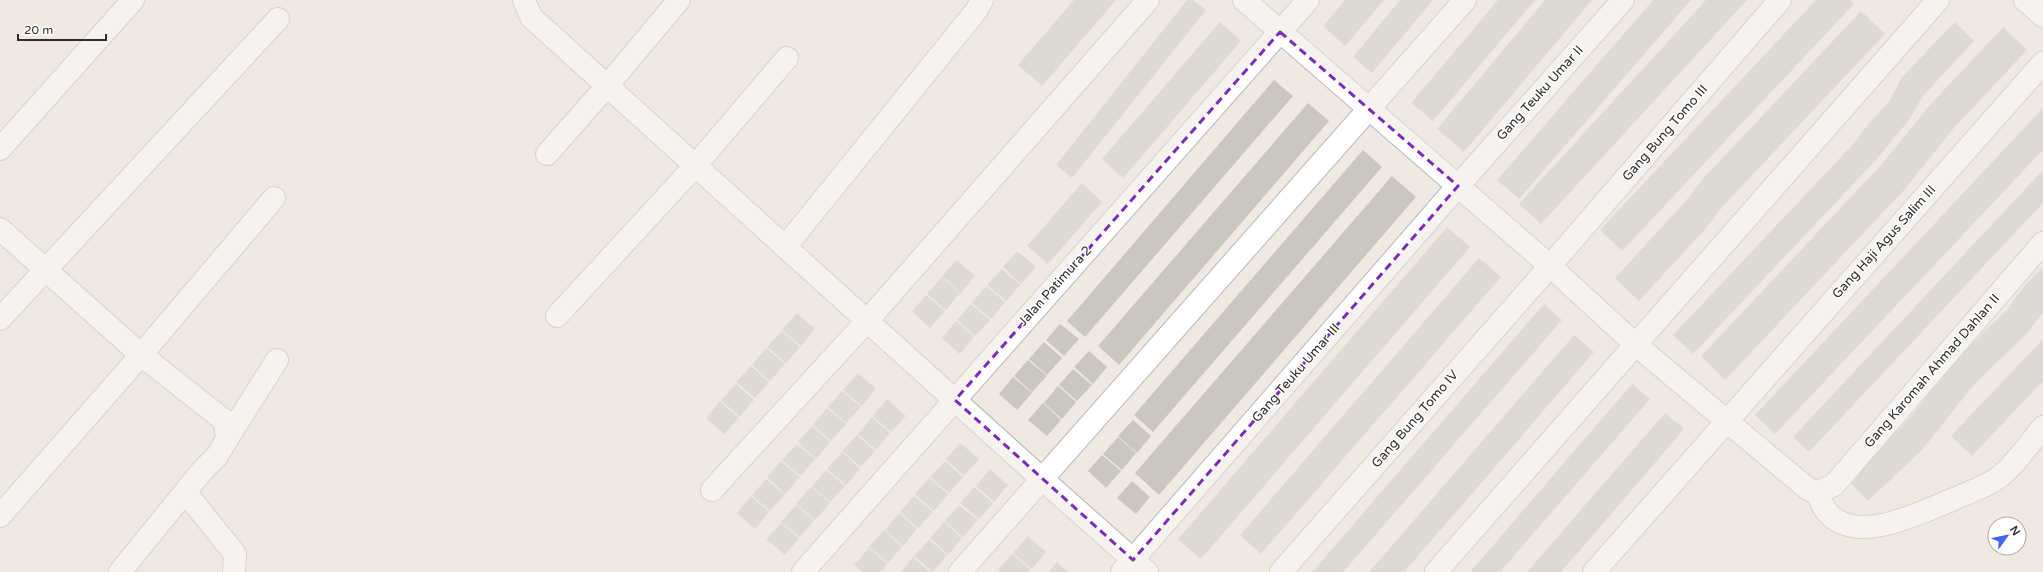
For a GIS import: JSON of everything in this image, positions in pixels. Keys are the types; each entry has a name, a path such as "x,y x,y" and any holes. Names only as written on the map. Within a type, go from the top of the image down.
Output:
{"street":[{"path":"0,149 133,0"},
{"path":"524,0 531,17 1042,479 1134,568"},
{"path":"547,154 608,86 679,0"},
{"path":"785,247 976,11 982,0"},
{"path":"712,490 867,321 1148,0"},
{"path":"1244,0 1550,266 1636,345 1808,489 1816,492 1824,511 1840,522 1857,527 1906,519 1981,488 1999,477 2043,427"},
{"name":"Jalan Patimura 2","path":"803,572 1308,0"},
{"path":"960,572 1465,0"},
{"name":"Gang Teuku Umar II","path":"1458,186 1623,0"},
{"name":"Gang Bung Tomo III","path":"1550,266 1780,0"},
{"path":"1436,572 1938,0"},
{"path":"2025,0 2043,16"},
{"path":"0,319 278,19"},
{"path":"557,316 695,166 788,58"},
{"name":"Gang Haji Agus Salim III","path":"1594,572 2043,63"},
{"name":"Gang Teuku Umar III","path":"1134,568 1458,186"},
{"path":"0,516 141,355 274,198"},
{"path":"0,229 141,355 224,421 227,439"},
{"name":"Gang Karomah Ahmad Dahlan II","path":"1816,492 1834,485 2043,243"},
{"name":"Gang Bung Tomo IV","path":"1281,572 1550,266"},
{"path":"120,572 185,492 217,456 277,360"},
{"path":"185,492 235,554 234,572"}],"highlighted area":[{"path":"1280,32 1458,186 1133,560 955,400"}],"building":[{"path":"1074,0 1116,0 1042,86 1018,65"},
{"path":"1187,0 1193,0 1206,10 1072,178 1056,165"},
{"path":"1345,0 1384,0 1345,46 1323,26"},
{"path":"1400,0 1433,0 1372,73 1353,57"},
{"path":"1498,0 1535,0 1433,121 1411,103"},
{"path":"1545,0 1592,0 1464,152 1437,129"},
{"path":"1653,0 1691,0 1519,199 1497,180"},
{"path":"1706,0 1747,0 1541,224 1519,204"},
{"path":"1816,0 1850,0 1854,4 1622,251 1600,230"},
{"path":"1861,11 1885,34 1724,205 1708,226 1639,301 1615,278 1684,203 1700,182"},
{"path":"1220,22 1241,41 1123,178 1102,159"},
{"path":"1955,22 1974,41 1923,96 1908,121 1875,161 1693,354 1673,335 1855,142 1870,122 1889,102 1902,77"},
{"path":"2003,27 2027,50 1954,128 1905,189 1725,380 1701,356 1880,166 1930,105"},
{"path":"1274,80 1293,96 1085,337 1067,321"},
{"path":"1308,103 1329,121 1119,365 1098,346"},
{"path":"2043,108 2043,150 1775,434 1755,415"},
{"path":"1363,150 1382,167 1153,432 1134,415"},
{"path":"2043,170 2043,203 1809,452 1793,437"},
{"path":"1392,176 1416,197 1159,495 1135,473"},
{"path":"1082,183 1102,202 1048,264 1027,246"},
{"path":"1447,227 1470,247 1201,559 1178,539"},
{"path":"1017,251 1036,267 1021,284 1003,267"},
{"path":"1479,258 1501,277 1261,554 1240,535"},
{"path":"957,260 975,276 961,293 942,276"},
{"path":"2043,268 2043,313 2028,332 1973,386 1922,450 1868,501 1847,479 1901,427 1918,408 1951,364 2007,310 2025,285"},
{"path":"1002,269 1020,285 1006,301 987,285"},
{"path":"942,277 960,293 946,310 927,294"},
{"path":"986,286 1005,302 991,319 972,303"},
{"path":"926,295 945,311 930,328 912,311"},
{"path":"971,304 990,320 975,336 957,320"},
{"path":"1544,304 1562,320 1343,572 1312,572"},
{"path":"797,313 815,329 801,346 782,330"},
{"path":"956,321 974,337 960,354 942,338"},
{"path":"1060,324 1079,339 1064,356 1046,340"},
{"path":"782,331 800,347 786,363 767,347"},
{"path":"1574,335 1594,352 1509,451 1404,572 1369,572"},
{"path":"2043,339 2043,381 1972,456 1951,436"},
{"path":"1044,342 1062,358 1047,375 1029,359"},
{"path":"766,348 785,364 770,381 752,365"},
{"path":"1089,351 1107,367 1093,384 1074,367"},
{"path":"1028,360 1047,376 1032,392 1014,376"},
{"path":"751,366 769,382 755,398 736,382"},
{"path":"1073,369 1092,385 1077,401 1059,385"},
{"path":"858,373 876,389 862,406 843,390"},
{"path":"1013,377 1032,393 1017,410 999,394"},
{"path":"736,384 754,400 740,417 721,400"},
{"path":"1632,384 1650,399 1500,572 1470,572"},
{"path":"1058,386 1076,402 1062,419 1044,403"},
{"path":"842,391 861,407 846,423 828,407"},
{"path":"887,399 906,416 891,432 873,416"},
{"path":"720,401 739,418 724,434 706,418"},
{"path":"1043,403 1061,420 1047,436 1028,420"},
{"path":"827,408 846,424 831,441 813,425"},
{"path":"1665,413 1684,429 1561,572 1527,572"},
{"path":"872,417 890,433 876,450 858,434"},
{"path":"1133,420 1151,436 1137,453 1118,436"},
{"path":"812,426 830,442 816,459 798,442"},
{"path":"857,435 875,451 861,467 842,451"},
{"path":"1118,437 1136,453 1122,470 1103,454"},
{"path":"960,443 979,459 964,476 946,459"},
{"path":"797,444 815,459 801,476 782,460"},
{"path":"842,452 860,469 846,485 827,469"},
{"path":"1102,455 1121,471 1106,488 1088,471"},
{"path":"781,461 800,477 785,494 767,477"},
{"path":"945,461 963,477 949,493 930,477"},
{"path":"990,469 1008,485 994,502 976,486"},
{"path":"826,470 845,486 830,502 812,487"},
{"path":"929,478 948,494 934,511 915,494"},
{"path":"766,479 785,495 770,511 752,495"},
{"path":"1132,481 1150,497 1136,514 1117,498"},
{"path":"811,487 830,503 815,520 796,504"},
{"path":"974,487 993,503 979,519 960,503"},
{"path":"751,496 769,512 755,529 737,513"},
{"path":"914,496 933,512 918,528 900,512"},
{"path":"796,505 814,521 800,537 781,522"},
{"path":"959,505 978,520 963,537 945,521"},
{"path":"899,513 917,529 903,546 885,530"},
{"path":"944,522 962,538 948,555 930,538"},
{"path":"781,523 799,538 785,555 766,539"},
{"path":"884,530 902,547 888,563 869,547"},
{"path":"1028,536 1046,552 1032,569 1013,553"},
{"path":"929,540 947,555 933,572 914,556"},
{"path":"869,548 887,564 880,572 862,572 854,565"},
{"path":"1012,554 1031,570 1029,572 1000,572 998,570"},
{"path":"913,557 930,572 901,572"},
{"path":"1057,562 1068,572 1049,572"}]}
